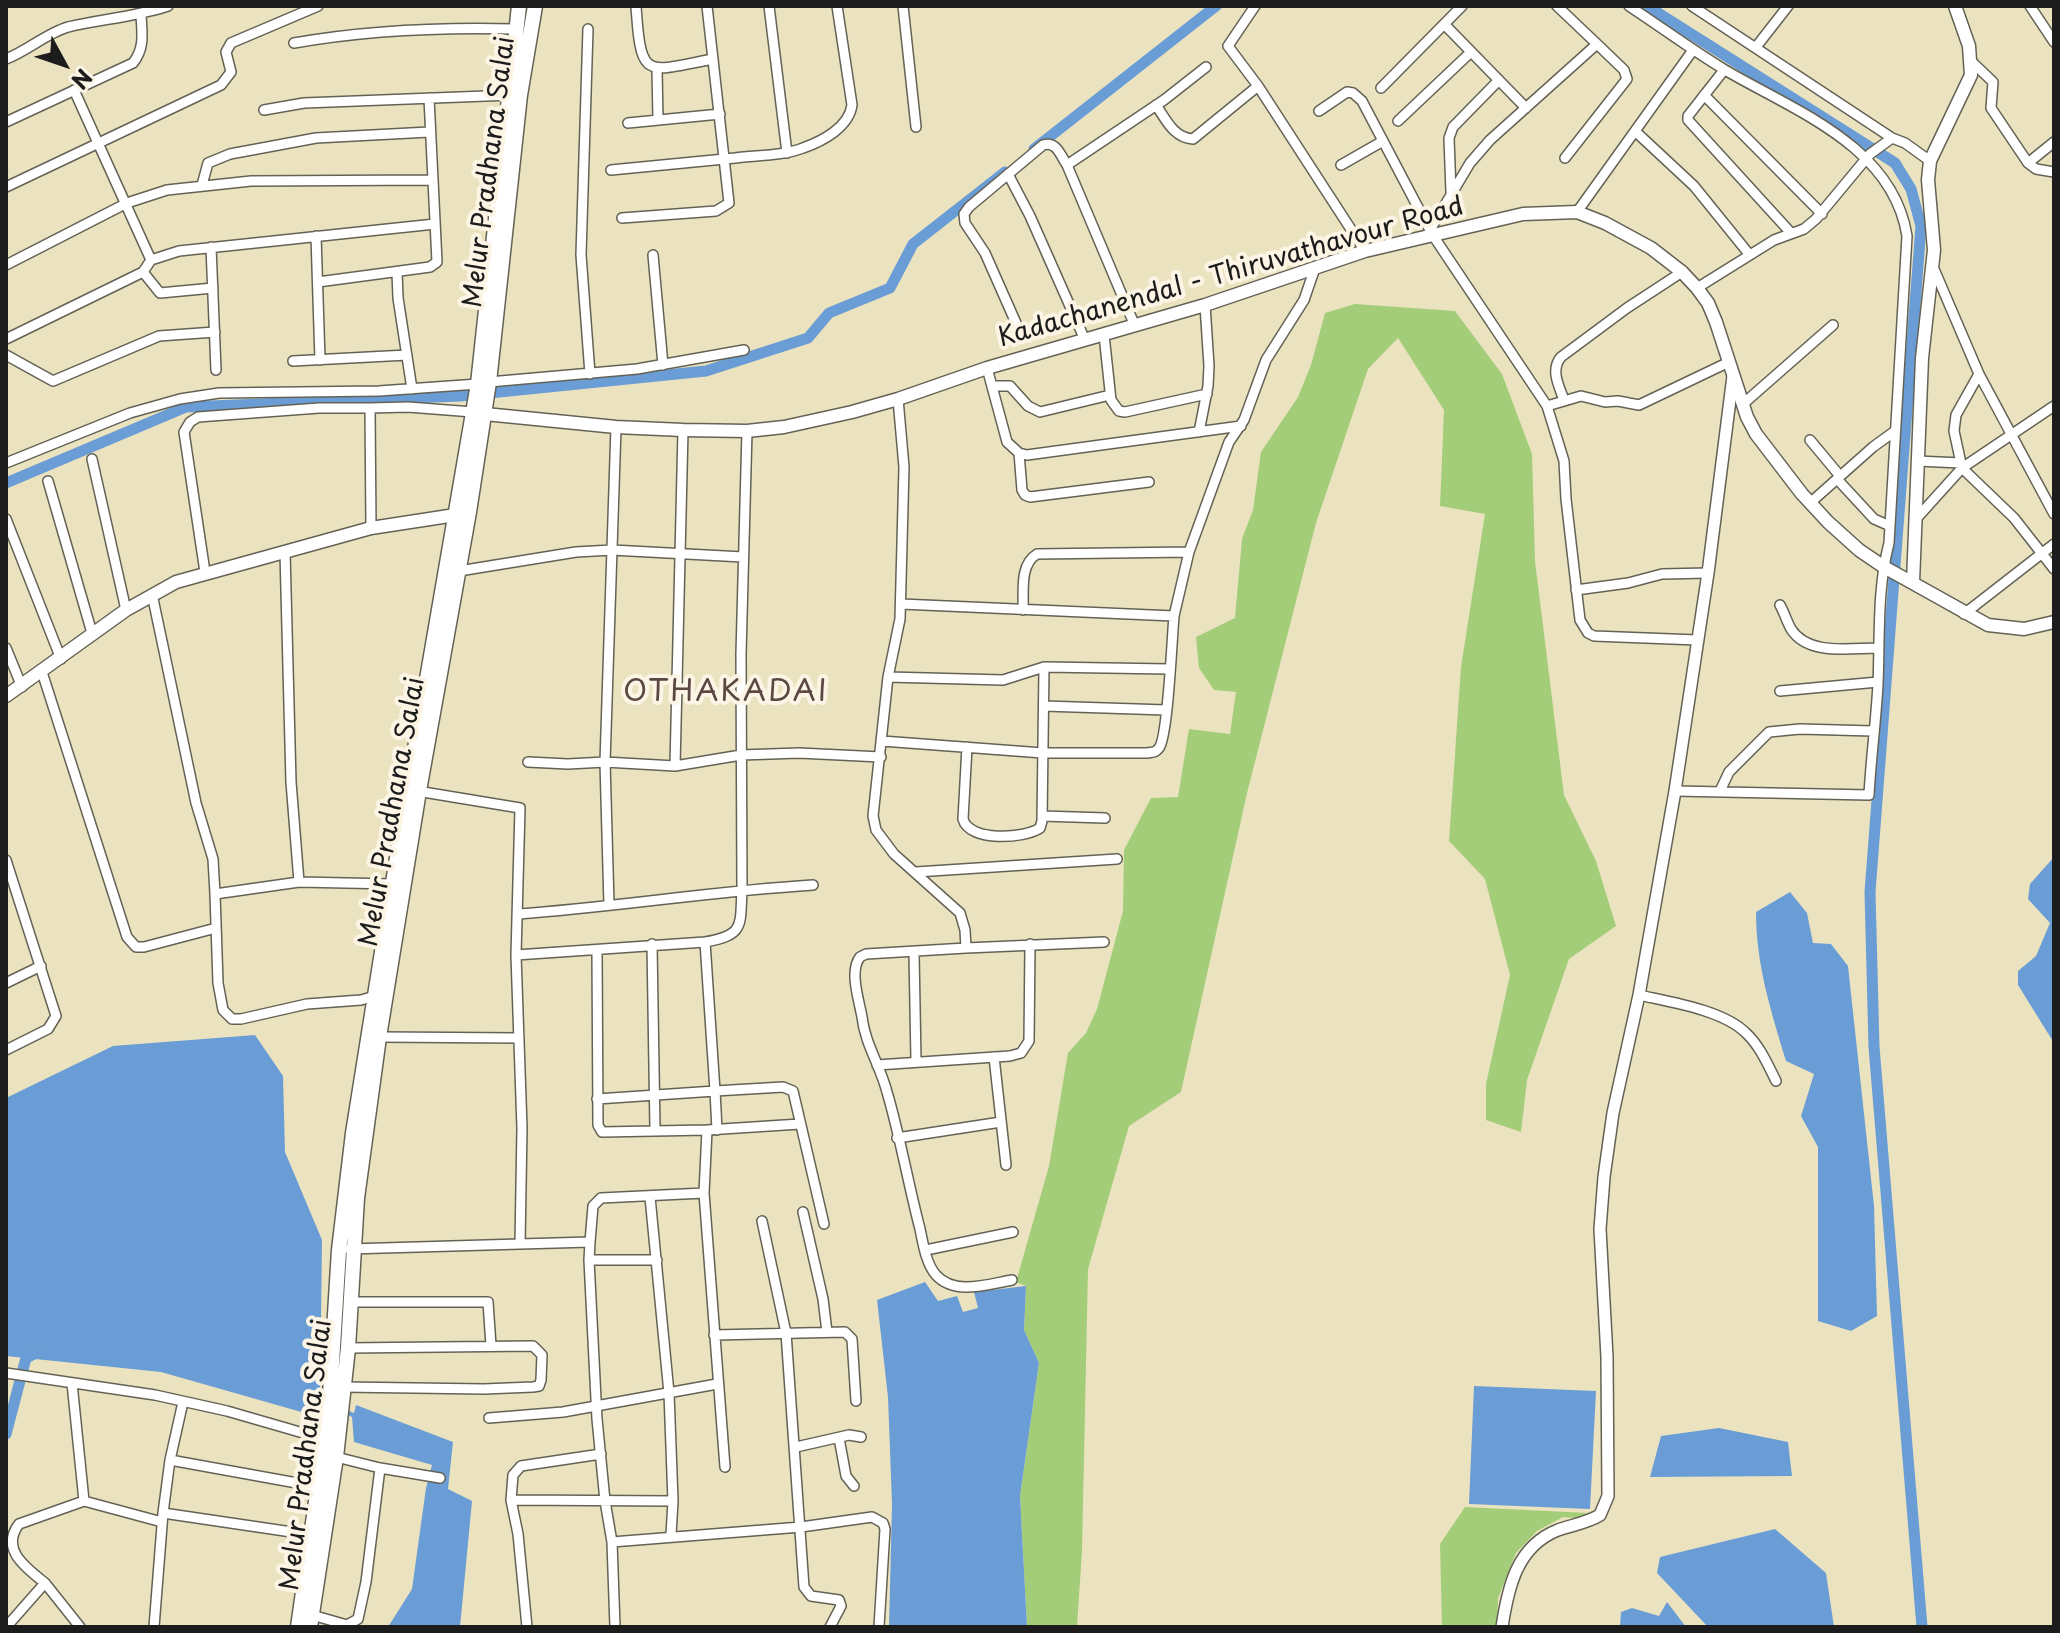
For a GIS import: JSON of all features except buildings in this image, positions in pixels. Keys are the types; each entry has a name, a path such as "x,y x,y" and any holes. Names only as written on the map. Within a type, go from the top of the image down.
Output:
{"main road":[{"name":"Melur Pradhana Salai","path":"298,1627 324,1439 343,1387 350,1302 346,1249 414,790 481,396 514,95 519,6"},
{"name":"Melur Pradhana Salai","path":"514,95 535,6"},
{"path":"1908,579 1916,519 1922,358 1934,250 1928,180 1930,161 1971,75 1971,61 1958,7"},
{"name":"Kadachanendal - Thiruvathavour Road","path":"481,396 616,427 747,431 815,421 898,399 987,368 1205,305 1431,232 1523,214 1577,212 1651,248 1697,288 1712,312 1747,417 1764,445 1810,503 1859,550 1883,567 1988,625 2024,629 2054,622"},
{"name":"Melur Pradhana Salai","path":"311,1621 336,1457 335,1408 353,1133 393,884 459,571 463,514"},
{"path":"6,696 126,610 176,582 371,528 463,514"}],"street":[{"path":"6,59 23,53 65,28 141,15 168,6"},
{"path":"6,187 221,85 231,72 226,52 231,43 318,6"},
{"path":"636,6 641,53 648,65 657,69 713,59"},
{"path":"622,218 724,208 730,198 707,6"},
{"path":"769,6 787,153"},
{"path":"611,170 787,153 816,143 845,123 852,105 837,6"},
{"path":"903,6 916,127"},
{"path":"1255,6 1228,46 1258,86 1365,251"},
{"path":"1381,88 1462,6"},
{"path":"1557,6 1624,70 1627,79 1565,158"},
{"path":"1629,6 1724,70 1868,156 1896,196 1907,236 1890,526 1883,567 1869,795 1675,791"},
{"path":"1692,6 1890,139 1905,143 1930,161"},
{"path":"1756,47 1788,6"},
{"path":"2030,6 2054,42"},
{"path":"6,122 129,65 137,58 143,42 141,15"},
{"path":"1445,25 1526,108"},
{"path":"294,43 443,27 516,29"},
{"path":"588,29 581,255 590,374"},
{"path":"1431,232 1451,192 1490,140 1597,44"},
{"path":"1577,212 1693,50"},
{"path":"1398,121 1471,52"},
{"path":"1971,61 1993,82 1991,108 2028,163 2036,169 2054,172"},
{"path":"1067,165 1206,67"},
{"path":"657,69 658,120"},
{"path":"1724,70 1688,116 1690,124 1791,233"},
{"path":"1451,192 1449,138 1453,127 1499,80"},
{"path":"1156,105 1173,131 1186,139 1193,139 1258,86"},
{"path":"74,90 151,260"},
{"path":"1319,111 1347,92 1362,101 1431,232 1547,406 1564,461 1580,620 1588,633 1594,636 1697,640"},
{"path":"264,110 304,103 514,95"},
{"path":"1704,95 1822,214"},
{"path":"318,282 434,265 438,256 429,98"},
{"path":"628,123 720,114"},
{"path":"202,185 208,163 230,154 316,138 429,132"},
{"path":"1636,132 1694,186 1749,254"},
{"path":"1697,288 1749,254 1804,229 1822,214 1868,156 1890,139"},
{"path":"1341,165 1383,141"},
{"path":"2028,163 2054,142"},
{"path":"1016,323 1000,281 965,223 964,214 1047,144 1056,147 1067,165 1135,326"},
{"path":"1008,174 1085,340"},
{"path":"6,265 127,203 167,190 251,181 432,180"},
{"path":"6,339 143,272 151,260 167,253 435,224"},
{"path":"316,236 320,360"},
{"path":"211,247 216,370"},
{"path":"653,255 663,365"},
{"path":"1932,265 1979,374 2054,514"},
{"path":"882,741 1043,753 1154,752 1161,744 1174,616 1189,552 1229,442 1241,426 1266,360 1304,300 1315,268"},
{"path":"143,272 160,293 213,288"},
{"path":"397,272 412,389"},
{"path":"1564,400 1555,374 1556,363 1561,357 1682,272"},
{"path":"1199,432 1209,366 1205,305"},
{"path":"1743,404 1833,325"},
{"path":"6,355 53,381 159,336 215,332"},
{"path":"1104,335 1113,406 1125,412 1207,394"},
{"path":"205,572 184,432 190,422 198,417 275,410 432,408 590,374 744,350"},
{"path":"293,361 407,355"},
{"path":"987,368 1007,442 1019,453 1027,455 1241,426"},
{"path":"1502,1627 1517,1565 1526,1552 1556,1531 1600,1515 1608,1496 1607,1357 1600,1229 1613,1113 1639,995 1675,791 1708,573 1731,369 1639,405 1581,396 1547,406"},
{"path":"1979,374 1956,415 1954,431 1962,466 2004,507 2054,569"},
{"path":"992,386 1010,386 1028,406 1040,412 1110,395"},
{"path":"6,463 130,413 180,399 219,393 412,389 481,396"},
{"path":"898,399 904,467 901,604 888,677 873,816 876,830 894,854 960,913 966,948"},
{"path":"1916,519 1962,466 2054,406"},
{"path":"370,408 371,528"},
{"path":"609,905 605,762 616,427"},
{"path":"675,766 683,430"},
{"path":"516,955 705,942 725,938 737,931 742,889 743,557 747,431"},
{"path":"1810,503 1895,431"},
{"path":"1810,440 1874,519 1890,526"},
{"path":"1019,453 1022,490 1030,497 1149,482"},
{"path":"92,459 126,610"},
{"path":"1917,461 1962,466"},
{"path":"48,481 92,633"},
{"path":"6,519 61,659"},
{"path":"1964,614 2054,544"},
{"path":"459,571 576,552 612,550 743,557"},
{"path":"285,552 291,782 299,882"},
{"path":"1023,610 1026,563 1037,554 1189,552"},
{"path":"1576,590 1617,585 1662,574 1708,573"},
{"path":"152,594 196,803 213,859 218,983 223,1010 232,1019 307,1004 375,996"},
{"path":"901,604 1174,616"},
{"path":"1780,605 1792,630 1811,645 1877,648"},
{"path":"6,648 22,687"},
{"path":"888,677 1003,680 1044,667 1169,669"},
{"path":"967,747 963,819 966,828 986,835 1027,835 1040,828 1044,667"},
{"path":"42,672 127,937 136,947 144,947 216,928"},
{"path":"1780,691 1878,682"},
{"path":"1044,706 1166,710"},
{"path":"1720,791 1729,772 1769,732 1800,729 1873,731"},
{"path":"528,762 675,766 741,755 799,753 881,757"},
{"path":"414,790 520,808 516,955 522,1128 520,1244"},
{"path":"1042,816 1105,818"},
{"path":"916,872 1117,859"},
{"path":"6,860 55,1007 54,1023 6,1050"},
{"path":"215,894 299,882 393,884"},
{"path":"518,914 742,889 813,885"},
{"path":"705,942 715,1091 704,1193 725,1467"},
{"path":"1012,1280 960,1287 948,1284 935,1274 926,1250 888,1094 863,1029 856,962 866,954 1104,942"},
{"path":"652,944 655,1130"},
{"path":"877,1065 1021,1053 1029,1041 1030,944"},
{"path":"597,950 597,1099 598,1125 602,1132 712,1130 800,1124"},
{"path":"914,953 916,1061"},
{"path":"6,983 41,966"},
{"path":"1639,995 1696,1009 1737,1025 1760,1050 1776,1081"},
{"path":"379,1037 519,1038"},
{"path":"994,1057 1006,1165"},
{"path":"597,1099 789,1088 795,1096 824,1224"},
{"path":"897,1138 1001,1122"},
{"path":"615,1627 612,1542 605,1501 597,1406 589,1260 592,1212 596,1200 601,1198 704,1193"},
{"path":"650,1197 669,1393 673,1501 671,1535"},
{"path":"803,1212 823,1299 827,1332"},
{"path":"762,1221 786,1333 804,1587 811,1596 836,1598 841,1606 830,1627"},
{"path":"926,1250 1013,1232"},
{"path":"346,1249 590,1242"},
{"path":"589,1260 657,1260"},
{"path":"350,1302 488,1302 491,1346"},
{"path":"714,1335 845,1332 852,1339 856,1401"},
{"path":"343,1387 484,1389 539,1386 541,1380 542,1355 533,1346 348,1348"},
{"path":"6,1373 155,1395 227,1411 324,1439"},
{"path":"72,1383 84,1501"},
{"path":"489,1418 597,1406 717,1384"},
{"path":"152,1625 162,1517 183,1402"},
{"path":"796,1447 855,1435 861,1437"},
{"path":"839,1438 846,1476 854,1486"},
{"path":"527,1627 518,1534 511,1500 513,1475 521,1466 601,1454"},
{"path":"336,1457 440,1478"},
{"path":"170,1460 319,1487"},
{"path":"311,1621 347,1625 358,1619 366,1582 380,1468"},
{"path":"511,1500 673,1501"},
{"path":"80,1627 45,1583 9,1551 11,1531 19,1524 84,1501 162,1517 312,1535"},
{"path":"612,1542 801,1527 872,1517 883,1523 885,1529 879,1627"},
{"path":"8,1625 45,1583"}],"green space":[{"path":"1355,304 1455,311 1502,374 1532,454 1535,561 1564,795 1596,861 1616,926 1569,959 1527,1080 1521,1132 1486,1120 1486,1084 1510,975 1485,879 1449,841 1461,667 1485,514 1440,506 1444,410 1398,338 1368,369 1316,523 1247,793 1181,1092 1129,1126 1088,1269 1082,1551 1077,1627 1027,1627 1020,1496 1039,1363 1024,1330 1026,1286 1016,1282 1049,1166 1068,1053 1086,1033 1097,1009 1123,911 1124,850 1151,798 1178,797 1189,729 1230,734 1236,692 1214,690 1199,668 1196,637 1235,618 1242,539 1253,510 1261,452 1298,397 1311,365 1325,313"},
{"path":"1465,1507 1588,1513 1585,1519 1563,1517 1537,1531 1516,1553 1498,1598 1497,1627 1442,1627 1440,1544"}],"water":[{"path":"2054,857 2054,1043 2018,985 2018,971 2036,956 2050,923 2028,899 2030,884"},
{"path":"1790,892 1807,913 1813,943 1831,944 1848,966 1874,1206 1877,1316 1851,1331 1818,1321 1818,1147 1801,1116 1814,1074 1786,1061 1765,988 1759,951 1756,912"},
{"path":"255,1035 283,1076 285,1152 322,1240 320,1399 354,1413 356,1405 453,1442 448,1489 472,1501 460,1627 388,1627 412,1589 432,1465 354,1442 352,1417 320,1403 312,1415 161,1372 6,1356 6,1098 113,1046"},
{"path":"925,1282 938,1301 957,1296 963,1312 978,1308 974,1292 1026,1286 1024,1330 1039,1363 1020,1496 1027,1627 889,1627 892,1504 888,1397 877,1300"},
{"path":"1474,1386 1596,1391 1590,1509 1469,1504"},
{"path":"1719,1428 1788,1442 1792,1476 1650,1477 1661,1436"},
{"path":"1775,1529 1826,1573 1834,1627 1708,1627 1657,1573 1660,1557"},
{"path":"1667,1602 1686,1627 1620,1627 1621,1612 1632,1608 1659,1616"}],"waterway":[{"path":"1034,149 1216,6"},
{"path":"1647,6 1895,163 1911,189 1921,226 1870,892 1874,1047 1922,1627"},
{"path":"6,483 186,407 460,396 706,371 808,338 829,313 890,288 913,244 1005,172"},
{"path":"6,1434 26,1358 38,1352"}],"district":[{"name":"OTHAKADAI","path":"726,693"}]}
